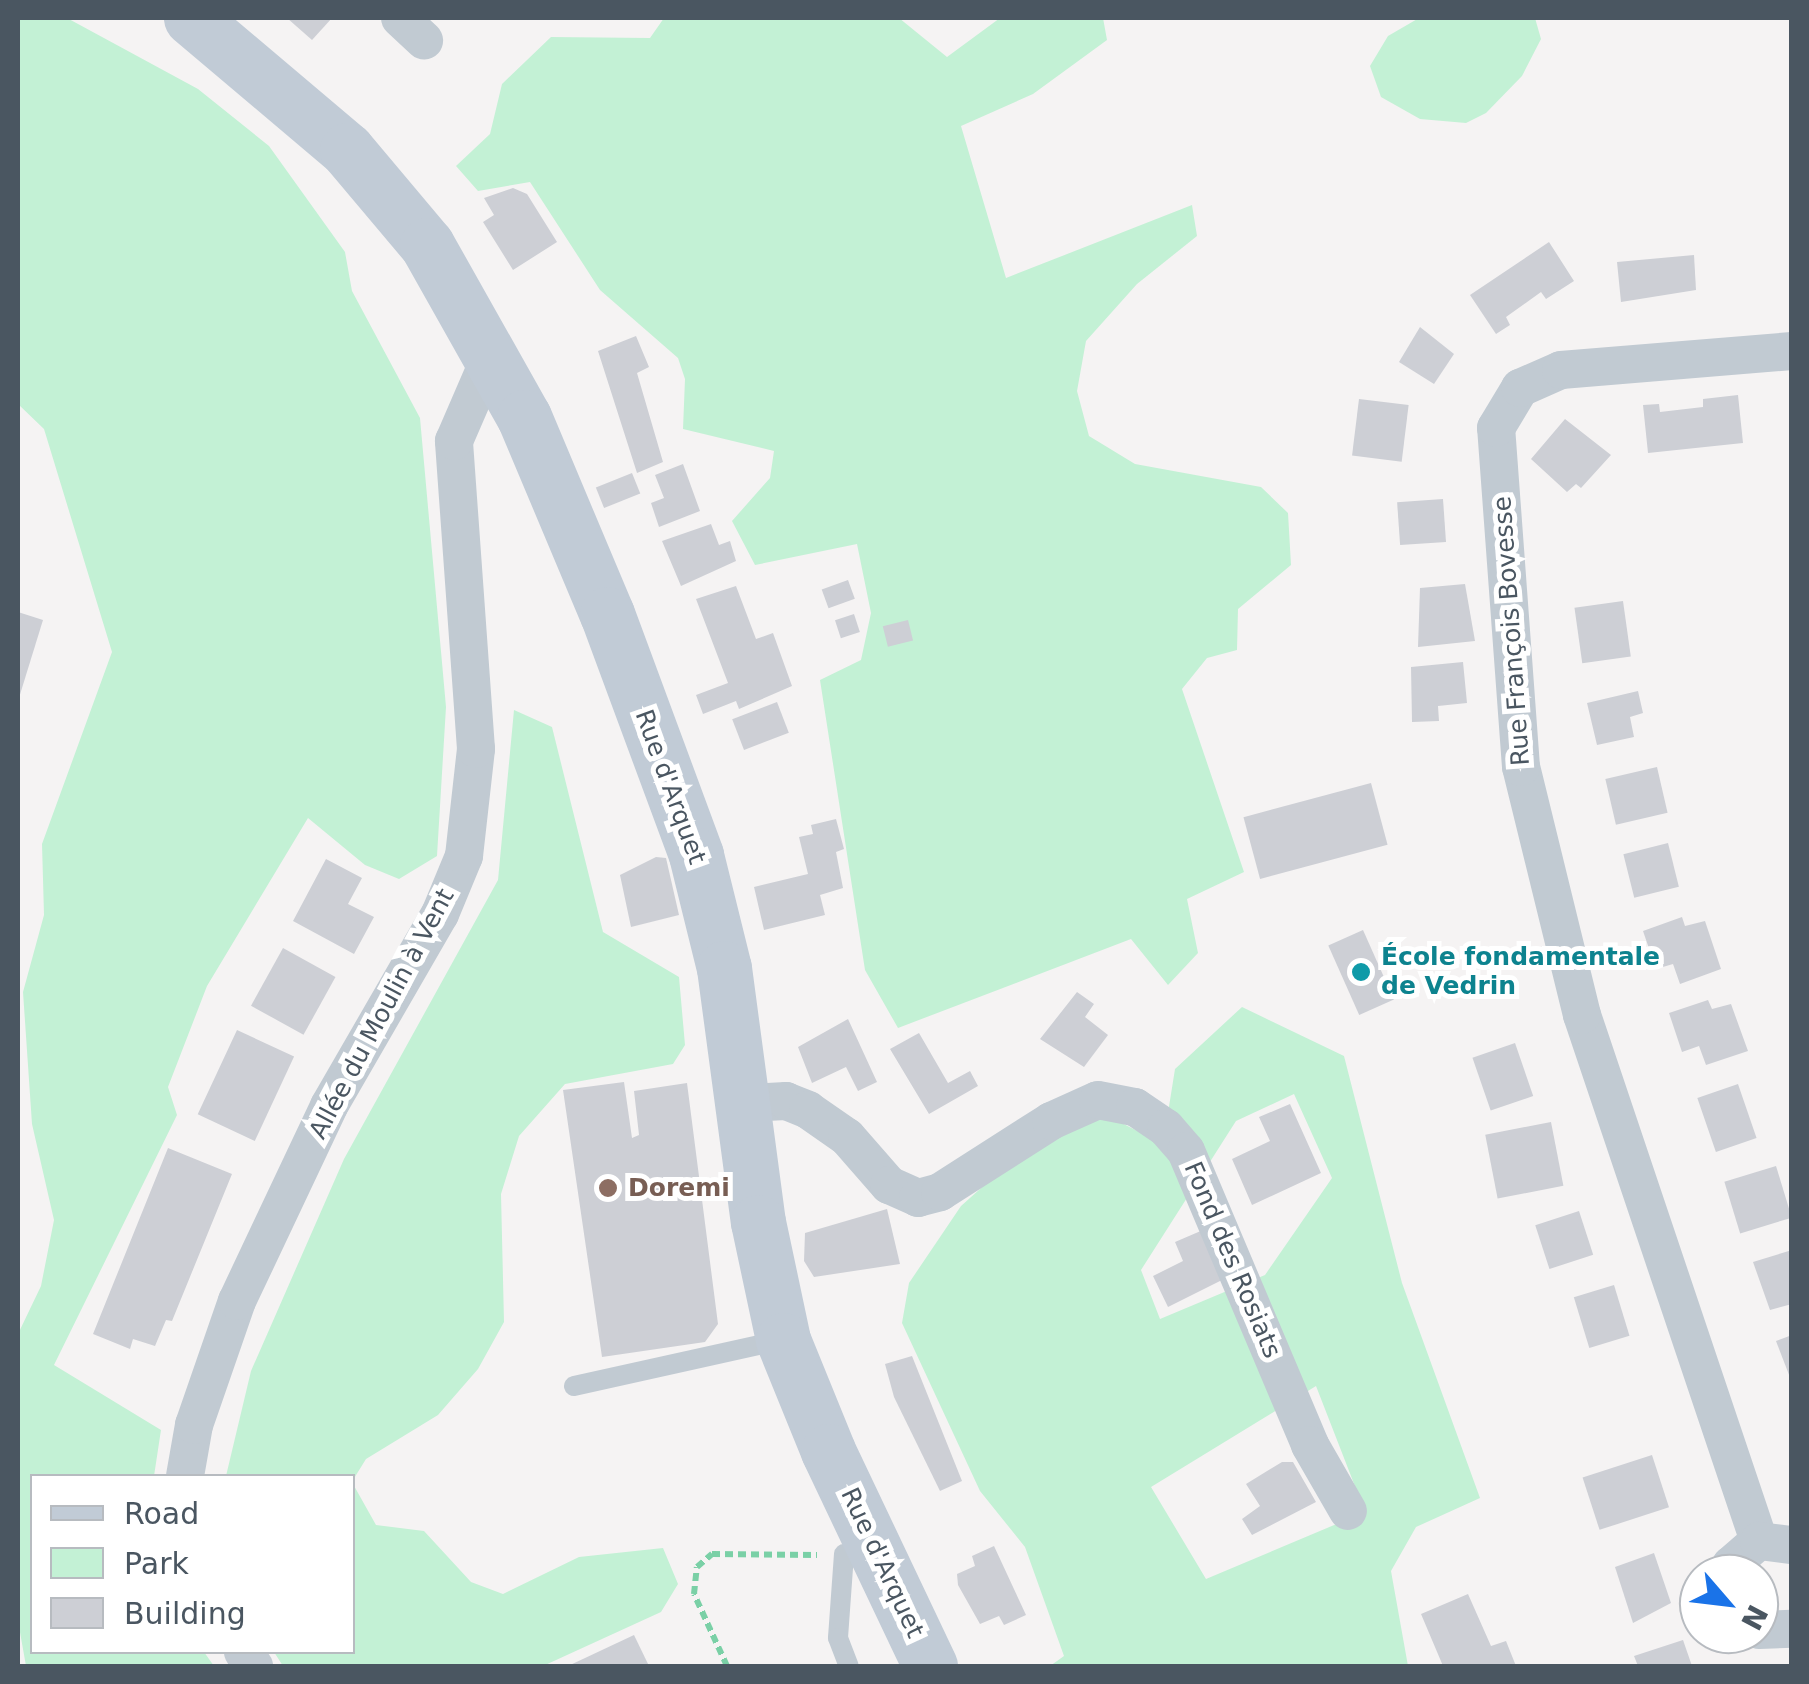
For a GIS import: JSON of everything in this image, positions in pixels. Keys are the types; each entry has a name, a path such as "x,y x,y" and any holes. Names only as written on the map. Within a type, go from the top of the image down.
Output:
{"street":[{"name":"Rue d'Arquet","path":"191,18 347,150 427,245 524,417 607,614 696,856 724,968 758,1222 784,1340 828,1451 930,1666"},
{"name":"Rue François Bovesse","path":"1775,1543 1582,1015 1520,767 1496,428 1520,388 1560,370 1792,351"},
{"name":"Allée du Moulin à Vent","path":"186,1474 194,1425 237,1301 328,1106 440,914 464,856 476,749 454,441 490,358"},
{"name":"Fond des Rosiats","path":"745,1103 786,1101 808,1110 847,1137 889,1184 918,1198 940,1192 1051,1122 1098,1100 1134,1107 1166,1128 1186,1151 1310,1445 1348,1511"}],"lane":[{"path":"574,1386 784,1340"},
{"path":"844,1554 838,1638 848,1666"}],"path":[{"path":"727,1666 694,1594 697,1567 712,1554 844,1554"}],"green space":[{"path":"18,18 67,18 198,89 269,146 345,252 352,291 420,418 446,707 437,856 399,879 365,865 308,818 207,986 168,1087 177,1115 54,1365 161,1430 154,1474 30,1474 30,1654 205,1654 214,1666 26,1666 18,1621 18,1334 41,1286 54,1220 32,1124 23,992 44,915 42,844 112,652 44,429 18,404"},
{"path":"664,18 899,18 947,57 1000,18 1103,18 1107,40 1033,94 961,126 1006,278 1192,205 1197,236 1137,284 1086,341 1077,391 1089,436 1135,464 1261,487 1288,513 1291,565 1238,609 1237,650 1207,658 1182,689 1244,872 1187,899 1198,953 1168,985 1131,939 898,1028 865,970 820,680 861,660 871,613 857,544 755,565 732,521 770,478 774,451 683,429 685,379 678,358 600,290 530,182 478,191 456,166 490,134 502,84 551,37 650,38"},
{"path":"1419,18 1535,18 1541,39 1522,76 1486,113 1466,123 1420,119 1381,97 1370,66 1388,36"},
{"path":"514,710 552,727 603,932 679,977 685,1045 673,1064 565,1084 519,1136 501,1194 504,1322 478,1369 438,1415 366,1459 355,1477 226,1474 251,1371 344,1159 498,880"},
{"path":"1242,1007 1344,1056 1402,1283 1480,1498 1416,1527 1391,1571 1408,1666 1050,1666 1064,1656 1025,1547 980,1491 902,1323 909,1283 961,1206 1018,1155 1104,1114 1163,1144 1175,1069","holes":["1294,1094 1332,1178 1265,1275 1160,1319 1141,1270 1236,1121","1316,1386 1365,1512 1206,1579 1151,1487"]},
{"path":"355,1488 376,1525 424,1531 471,1582 503,1594 579,1557 663,1548 678,1584 661,1612 543,1666 283,1666 275,1654 355,1654"}],"building":[{"path":"287,18 332,18 312,40"},
{"path":"513,188 527,194 557,242 513,270 483,222 494,215 484,198"},
{"path":"1549,242 1574,281 1546,299 1541,292 1506,317 1510,325 1496,334 1470,295"},
{"path":"1694,255 1696,290 1621,302 1617,262"},
{"path":"1420,327 1454,354 1434,384 1399,362"},
{"path":"636,336 649,367 637,373 663,462 637,473 598,351"},
{"path":"1738,395 1743,443 1648,453 1643,405 1659,404 1660,412 1703,407 1703,399"},
{"path":"1359,399 1409,405 1402,462 1352,456"},
{"path":"1565,419 1611,455 1581,488 1576,484 1567,492 1531,459"},
{"path":"683,464 700,511 659,527 651,503 664,498 655,475"},
{"path":"632,473 640,493 604,508 596,488"},
{"path":"1443,499 1446,542 1400,545 1397,502"},
{"path":"711,524 719,545 730,541 736,561 681,586 662,541"},
{"path":"848,580 855,599 829,608 822,590"},
{"path":"1465,584 1475,641 1418,647 1420,588"},
{"path":"736,586 756,639 773,633 792,686 739,709 736,701 703,714 696,695 728,683 696,599"},
{"path":"1623,601 1631,656 1582,663 1574,608"},
{"path":"18,612 43,620 18,701"},
{"path":"854,614 860,632 841,638 835,620"},
{"path":"908,620 913,640 888,647 883,626"},
{"path":"1463,662 1467,703 1438,706 1439,721 1412,722 1411,667"},
{"path":"1638,691 1643,713 1630,717 1634,737 1597,745 1587,703"},
{"path":"777,702 789,733 744,750 732,719"},
{"path":"1657,767 1668,813 1616,825 1605,779"},
{"path":"1371,783 1388,845 1260,879 1243,817"},
{"path":"836,819 844,849 836,852 843,888 820,895 825,915 764,930 754,887 808,874 799,837 813,834 811,825"},
{"path":"1668,843 1679,887 1634,898 1623,854"},
{"path":"656,857 666,858 679,915 631,927 620,875"},
{"path":"326,859 362,878 348,904 374,917 354,954 293,921"},
{"path":"1682,917 1685,926 1705,921 1721,969 1680,984 1673,964 1656,969 1643,931"},
{"name":"École fondamentale de Vedrin","path":"1363,930 1394,999 1359,1015 1328,945"},
{"path":"283,948 335,977 303,1035 251,1006"},
{"path":"1077,992 1094,1004 1085,1017 1108,1035 1084,1067 1040,1039"},
{"path":"1708,1000 1712,1009 1731,1004 1748,1051 1706,1065 1699,1046 1682,1052 1669,1013"},
{"path":"848,1019 877,1082 858,1091 846,1067 812,1083 798,1047"},
{"path":"237,1030 294,1057 255,1141 198,1114"},
{"path":"919,1033 948,1083 970,1071 978,1086 929,1114 890,1049"},
{"path":"1515,1043 1533,1096 1491,1111 1472,1058"},
{"name":"Doremi","path":"624,1082 632,1138 639,1135 634,1091 687,1083 718,1324 705,1342 602,1357 563,1090"},
{"path":"1738,1084 1757,1138 1716,1152 1697,1098"},
{"path":"1290,1104 1321,1173 1252,1205 1232,1159 1270,1141 1259,1117"},
{"path":"1551,1122 1563,1186 1498,1199 1485,1135"},
{"path":"168,1148 232,1174 172,1321 166,1320 155,1346 133,1339 130,1349 93,1334"},
{"path":"1776,1166 1792,1218 1740,1233 1724,1182"},
{"path":"887,1209 900,1264 814,1277 804,1261 805,1233"},
{"path":"1579,1211 1593,1255 1549,1269 1535,1225"},
{"path":"1203,1230 1226,1278 1168,1307 1153,1276 1183,1261 1175,1242"},
{"path":"1792,1250 1792,1304 1770,1310 1753,1262"},
{"path":"1614,1285 1629,1336 1589,1348 1574,1297"},
{"path":"1792,1335 1792,1380 1791,1380 1776,1341"},
{"path":"912,1356 962,1481 940,1491 894,1397 885,1364"},
{"path":"1652,1455 1669,1507 1600,1530 1583,1478"},
{"path":"1282,1462 1293,1462 1316,1502 1252,1535 1242,1519 1260,1506 1246,1484"},
{"path":"994,1546 1026,1615 1004,1625 999,1616 980,1624 958,1585 957,1574 975,1566 972,1556"},
{"path":"1654,1553 1671,1603 1633,1623 1615,1567"},
{"path":"1468,1594 1491,1646 1506,1641 1516,1666 1443,1666 1421,1614"},
{"path":"634,1635 649,1666 568,1666"},
{"path":"1679,1641 1679,1654 1688,1654 1692,1666 1638,1666 1634,1656"}],"place":[{"name":"École fondamentale de Vedrin","path":"1361,972"},
{"name":"Doremi","path":"608,1188"}]}
